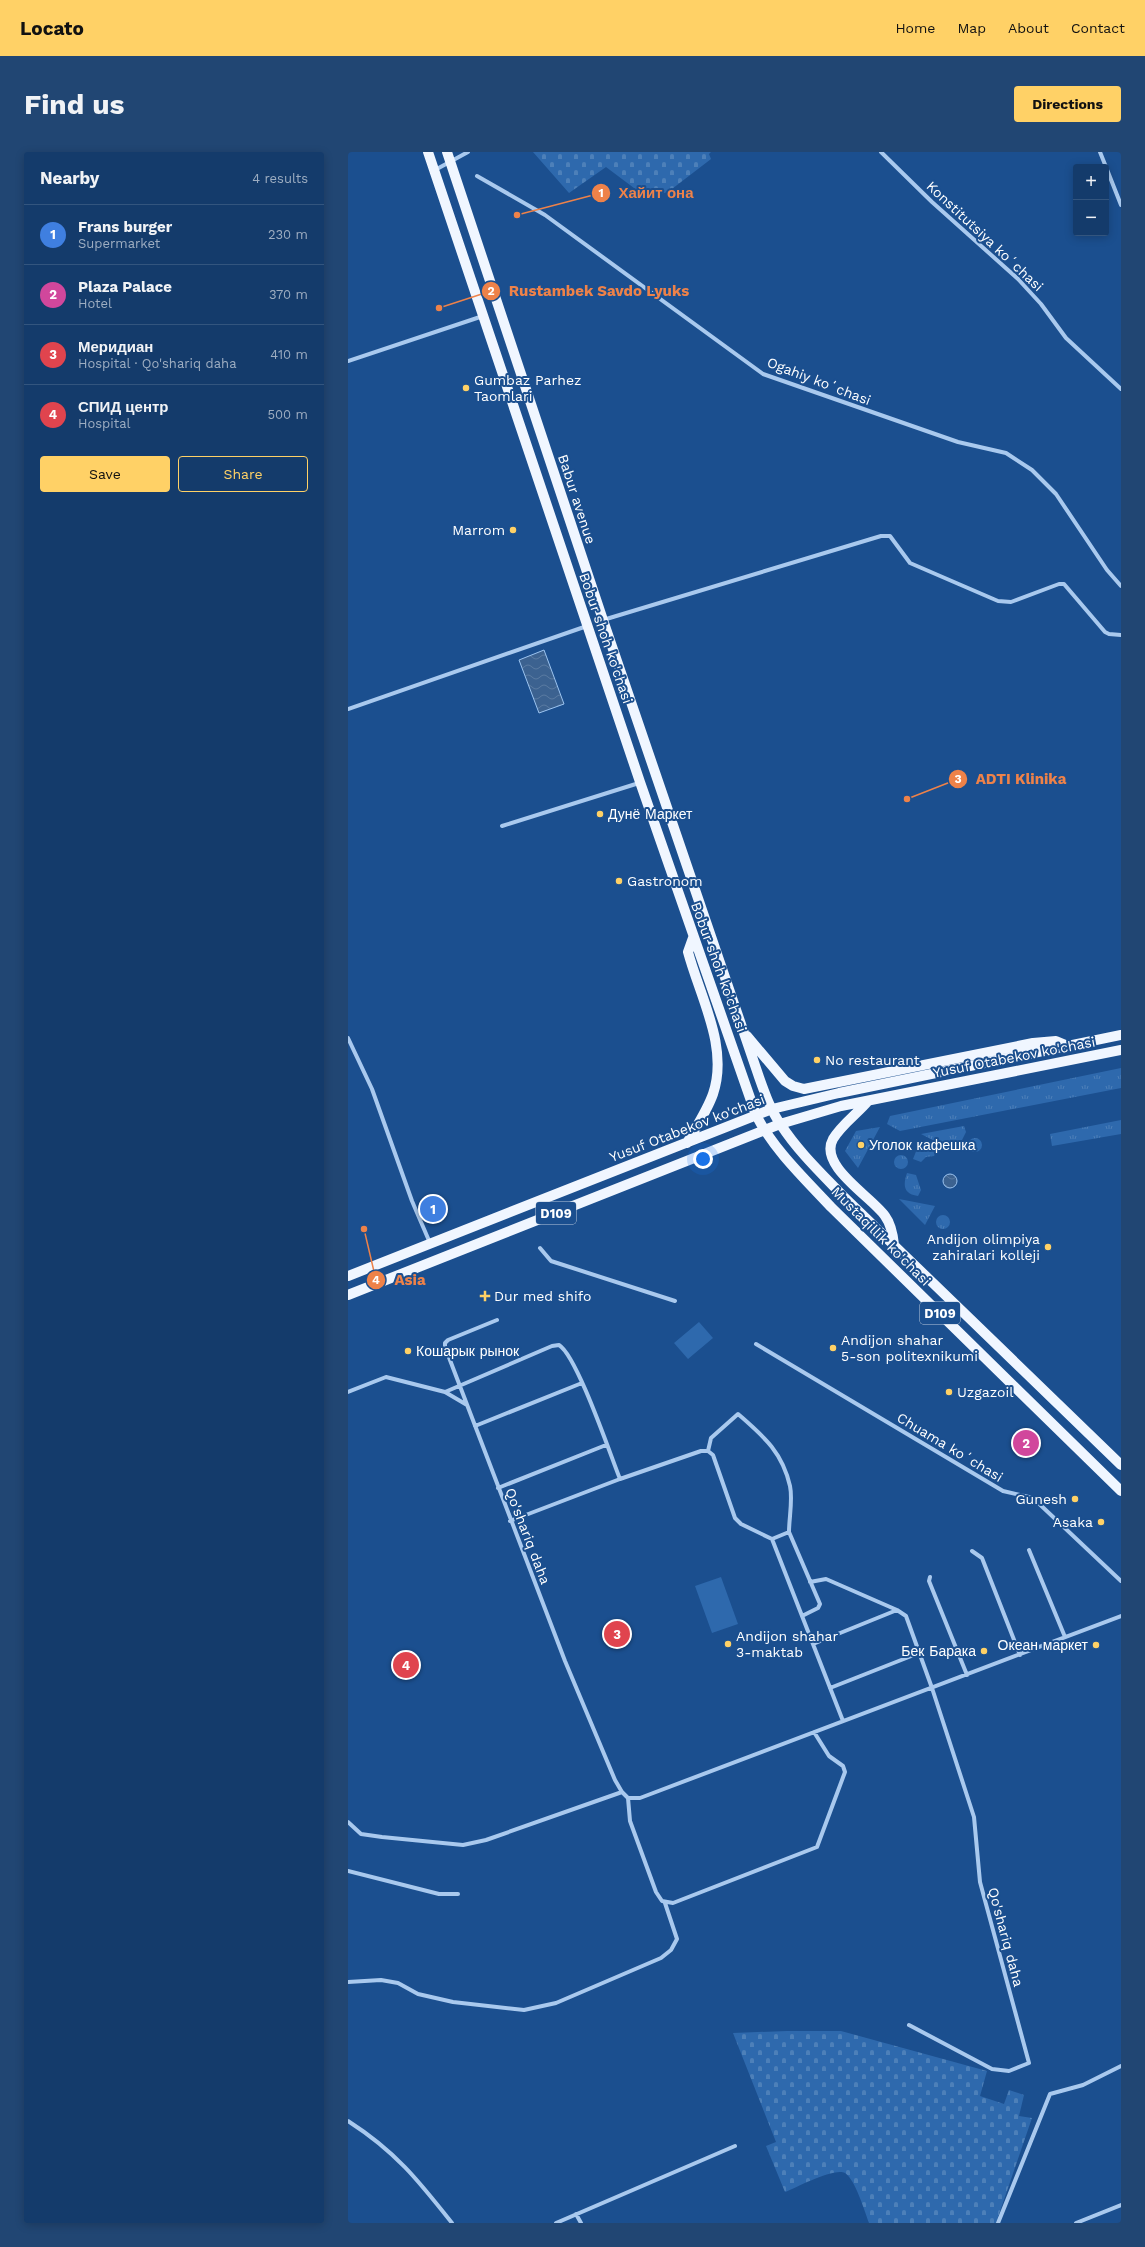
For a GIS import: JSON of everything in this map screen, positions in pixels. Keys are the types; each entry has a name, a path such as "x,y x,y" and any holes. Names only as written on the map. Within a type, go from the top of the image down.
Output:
{"main road":[{"name":"Bobur shoh ko'chasi","path":"428,152 693,938 756,1115 764,1130"},
{"name":"Babur avenue","path":"449,157 603,620 744,1032 772,1109 780,1124"},
{"path":"515,411 532,406"},
{"path":"544,496 560,491"},
{"path":"687,1143 713,1096 717,1073 718,1051 688,952 693,938"},
{"path":"744,1032 785,1081 793,1086 804,1089 1033,1043 1056,1041 1068,1046"},
{"name":"Yusuf Otabekov ko'chasi","path":"348,1276 772,1109 839,1093 1121,1035"},
{"name":"Yusuf Otabekov ko'chasi","path":"348,1295 780,1124 841,1106 1121,1050"},
{"path":"868,1101 834,1138 830,1151 834,1162 841,1172 885,1216 893,1235 894,1245"},
{"name":"Mustaqillik ko'chasi","path":"780,1124 800,1152 1121,1465"},
{"name":"Mustaqillik ko'chasi","path":"764,1130 796,1169 831,1207 1121,1491"}],"street":[{"path":"434,171 449,157 468,152"},
{"name":"Konstitutsiya koʻchasi","path":"881,152 932,202 1018,279 1041,304 1066,338 1121,389"},
{"path":"1100,152 1105,164"},
{"path":"1109,175 1121,205"},
{"name":"Ogahiy koʻchasi","path":"477,176 545,215 763,374 958,442 1006,453 1032,470 1056,494 1107,570 1121,586"},
{"path":"348,361 483,316"},
{"path":"603,620 881,536 890,536 910,563 998,601 1011,602 1059,584 1064,584 1105,632 1109,634 1121,635"},
{"path":"348,709 587,626"},
{"path":"502,826 640,782"},
{"path":"348,1038 372,1089 412,1201 430,1244"},
{"path":"540,1248 551,1261 675,1301"},
{"name":"Qo'shariq daha","path":"497,1320 445,1343 510,1521 565,1661 622,1792 628,1798"},
{"name":"Chuama koʻchasi","path":"756,1344 1002,1491 1033,1498 1121,1582"},
{"path":"445,1392 460,1384 552,1346 560,1345 569,1354 620,1478"},
{"path":"348,1392 386,1377 445,1392 467,1405"},
{"path":"475,1426 582,1383"},
{"path":"708,1451 711,1438 738,1414 768,1439 779,1457 790,1486 789,1532 820,1604 818,1608 802,1616"},
{"path":"498,1488 606,1445"},
{"path":"510,1521 620,1478 701,1451 708,1451 713,1455 735,1518 741,1524 772,1539 843,1721"},
{"path":"772,1539 789,1532"},
{"path":"1030,1550 1065,1637"},
{"path":"972,1551 982,1558 1020,1655"},
{"path":"930,1576 929,1581 967,1675"},
{"path":"810,1582 826,1579 898,1610 906,1616 932,1688"},
{"path":"813,1644 898,1610"},
{"path":"814,1732 829,1756 843,1766 845,1772 818,1847 673,1903 665,1903 658,1898 630,1821 628,1798 640,1798 814,1732 843,1721 1020,1655 1121,1616"},
{"path":"830,1688 919,1653"},
{"name":"Qo'shariq daha","path":"909,2025 992,2069 1009,2071 1029,2063 980,1882 974,1817 932,1688"},
{"path":"348,1822 361,1834 463,1845 486,1840 622,1792"},
{"path":"348,1870 432,1892 458,1894"},
{"path":"348,1982 381,1980 398,1983 418,1994 479,2006 524,2010 556,2002 661,1958 671,1950 677,1939 665,1903"},
{"path":"998,2223 1050,2094 1083,2085 1121,2066"},
{"path":"348,2121 375,2138 400,2160 452,2223"},
{"path":"556,2223 735,2146"},
{"path":"1076,2223 1121,2205"},
{"path":"576,2214 581,2223"}],"green space":[{"path":"533,152 711,152 709,154 711,159 668,192 646,197 606,167 569,193"},
{"path":"1121,1068 1121,1088 900,1131 887,1124 890,1116"},
{"path":"1121,1120 1121,1134 1052,1146 1050,1134"},
{"path":"964,1126 966,1132 956,1152 921,1134"},
{"path":"880,1127 858,1168 845,1151 856,1131"},
{"path":"972,1138 978,1138 982,1142 982,1148 978,1152 972,1152 968,1148 968,1142"},
{"path":"919,1144 933,1144 938,1148 934,1156 926,1157 921,1162 913,1159"},
{"path":"898,1155 904,1155 908,1159 908,1165 904,1169 898,1169 894,1165 894,1159"},
{"path":"907,1173 916,1175 921,1190 918,1196 909,1193 905,1188"},
{"path":"899,1199 935,1206 925,1225"},
{"path":"940,1215 946,1215 950,1219 950,1225 946,1229 940,1229 936,1225 936,1219"},
{"path":"699,1322 713,1338 688,1359 674,1343"},
{"path":"721,1577 738,1624 712,1633 695,1586"},
{"path":"841,2031 987,2071 980,2096 1004,2104 1009,2090 1024,2095 1019,2116 1032,2118 996,2223 869,2223 859,2196 849,2176 840,2172 825,2175 785,2192 766,2146 776,2142 733,2033"}],"water":[{"path":"544,650 564,704 539,713 519,660"},
{"path":"947,1174 953,1174 957,1178 957,1184 953,1188 947,1188 943,1184 943,1178"}],"place":[{"name":"Хайит она","path":"517,215"},
{"name":"Rustambek Savdo Lyuks","path":"439,308"},
{"name":"Gumbaz Parhez Taomlari","path":"466,388"},
{"name":"Marrom","path":"513,530"},
{"name":"ADTI Klinika","path":"907,799"},
{"name":"Дунё Маркет","path":"600,814"},
{"name":"Gastronom","path":"619,881"},
{"name":"No restaurant","path":"817,1060"},
{"name":"Уголок кафешка","path":"861,1145"},
{"name":"Frans burger","path":"433,1209"},
{"name":"Asia","path":"364,1229"},
{"name":"Andijon olimpiya zahiralari kolleji","path":"1048,1247"},
{"name":"Dur med shifo","path":"485,1296"},
{"name":"Andijon shahar 5-son politexnikumi","path":"833,1348"},
{"name":"Кошарык рынок","path":"408,1351"},
{"name":"Uzgazoil","path":"949,1392"},
{"name":"Plaza Palace","path":"1026,1443"},
{"name":"Gunesh","path":"1075,1499"},
{"name":"Asaka","path":"1101,1522"},
{"name":"Меридиан","path":"617,1634"},
{"name":"Andijon shahar 3-maktab","path":"728,1644"},
{"name":"Океан маркет","path":"1096,1645"},
{"name":"Бек Барака","path":"984,1651"},
{"name":"СПИД центр","path":"406,1665"}]}
